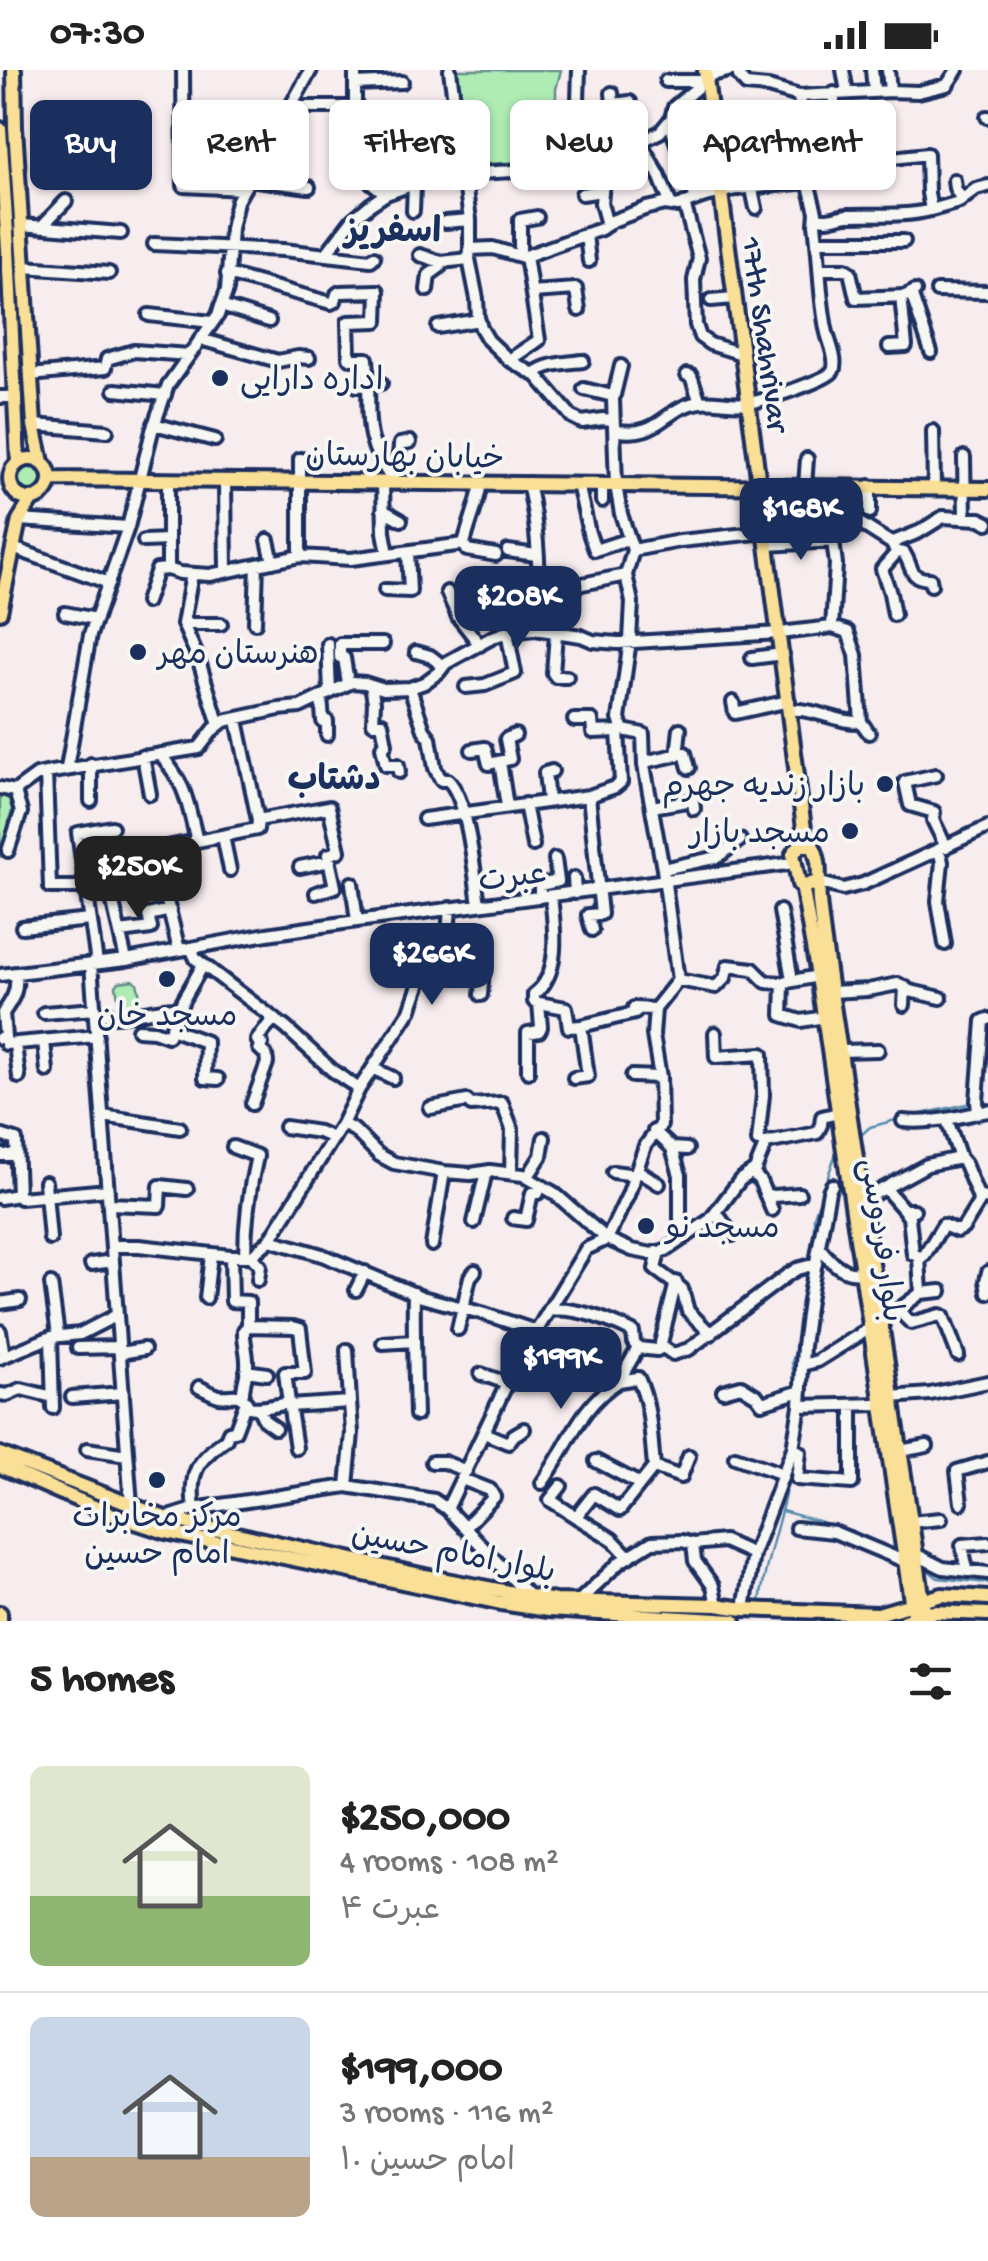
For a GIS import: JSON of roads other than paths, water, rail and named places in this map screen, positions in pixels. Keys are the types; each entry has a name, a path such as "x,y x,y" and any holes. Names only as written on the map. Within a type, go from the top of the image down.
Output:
{"main road":[{"path":"14,70 6,345 16,397 18,463"},
{"name":"17th Shahrivar","path":"706,76 806,844 816,850 820,876 817,882"},
{"path":"15,128 0,129 0,138 9,225 24,267 34,424 50,479 43,495 32,500 18,520"},
{"path":"32,500 16,494 5,480 18,463 30,459 42,462"},
{"path":"756,460 780,480 803,486"},
{"name":"خیابان بهارستان","path":"50,479 988,489"},
{"path":"766,535 775,510 803,486"},
{"path":"0,612 4,574 18,520 16,494"},
{"path":"794,863 796,847 806,844"},
{"name":"بلوار فردوسی","path":"794,863 802,885 838,1114 879,1311 886,1400 918,1612"},
{"path":"802,885 817,882"},
{"name":"بلوار فردوسی","path":"817,882 840,1051 861,1272 870,1328 900,1452 910,1522 910,1558 919,1578 918,1612"},
{"name":"بلوار امام حسین","path":"0,1454 165,1518 501,1603 734,1621"},
{"name":"بلوار امام حسین","path":"0,1466 108,1513 166,1532 407,1578 528,1596 571,1611 717,1605 878,1614 899,1604 918,1612"},
{"path":"919,1578 942,1596 988,1598"},
{"path":"918,1612 942,1596"},
{"path":"918,1612 988,1614"},
{"path":"0,1614 0,1621"}],"street":[{"path":"184,70 184,100"},
{"path":"293,100 311,70"},
{"path":"355,70 356,100"},
{"path":"450,70 454,100"},
{"path":"490,171 529,170 535,166 540,152 573,138 577,132 579,70"},
{"path":"666,81 735,70 746,86 799,96 918,92 948,86 957,70"},
{"path":"842,70 847,92"},
{"path":"872,70 874,91"},
{"path":"888,70 890,90"},
{"path":"681,100 706,76"},
{"path":"355,84 402,82"},
{"path":"612,92 613,100"},
{"path":"834,93 834,100"},
{"path":"799,96 799,100"},
{"path":"648,138 668,122"},
{"path":"896,158 927,154 931,210"},
{"path":"648,160 671,205"},
{"path":"954,180 962,200"},
{"path":"816,217 824,220 844,215 910,214 962,200 976,189 988,186"},
{"path":"68,768 90,635 128,527 168,385 212,322 227,290 229,248 237,202 243,190"},
{"path":"381,190 386,194"},
{"path":"326,254 352,220 386,194 400,190"},
{"path":"413,211 414,190"},
{"path":"466,190 469,254 479,320 488,340 508,360 533,374 572,417 582,422 603,419 626,433 649,429 686,406 700,402 748,403 831,374 833,354 824,318 811,190"},
{"path":"693,190 696,198"},
{"path":"420,255 442,262 493,248 523,256 603,232 646,208 678,206 696,198 740,190"},
{"path":"747,190 756,208"},
{"path":"582,194 602,191 603,232"},
{"path":"42,226 66,201"},
{"path":"684,203 699,258 694,280 700,338 742,354"},
{"path":"508,360 539,342 520,220 537,217"},
{"path":"445,222 470,220"},
{"path":"9,225 121,233"},
{"path":"586,234 589,261"},
{"path":"817,241 904,241"},
{"path":"154,244 374,258"},
{"path":"427,290 430,274 442,262"},
{"path":"24,267 109,273"},
{"path":"820,269 850,272 856,298 909,294"},
{"path":"227,274 331,303 338,292 378,291 378,321 348,322 348,342 350,359 366,358 363,385 368,424 372,446 388,482"},
{"path":"532,292 576,289 579,310"},
{"path":"937,291 988,292"},
{"path":"889,347 906,346 909,294"},
{"path":"909,294 931,352"},
{"path":"711,300 734,298"},
{"path":"221,306 269,321"},
{"path":"149,315 212,322"},
{"path":"438,327 479,320"},
{"path":"200,338 278,361 309,358"},
{"path":"334,344 348,342"},
{"path":"30,375 105,368 107,359 134,351 189,355"},
{"path":"533,374 566,362 583,361"},
{"path":"602,501 609,484 614,396 621,366"},
{"path":"687,375 691,376 700,402"},
{"path":"363,385 381,384"},
{"path":"584,389 614,396"},
{"path":"115,390 165,395"},
{"path":"0,397 16,397"},
{"path":"34,424 107,431"},
{"path":"154,424 215,440"},
{"path":"934,431 934,487"},
{"path":"388,554 384,510 388,482 400,456 400,444 410,442"},
{"path":"964,457 965,518"},
{"path":"300,459 300,556"},
{"path":"803,486 807,459"},
{"path":"168,480 168,569"},
{"path":"225,480 226,571"},
{"path":"481,483 464,544 467,550 496,555"},
{"path":"528,483 534,510 539,588 535,630"},
{"path":"578,484 596,550 766,535 833,541 850,527 861,524 904,553 913,575 930,579 931,584"},
{"path":"424,819 589,796 621,782 619,720 630,640 632,602 626,576 631,545 609,484"},
{"path":"870,486 870,512"},
{"path":"850,487 850,527"},
{"path":"384,510 401,520"},
{"path":"894,615 882,569 894,547 943,517 988,523"},
{"path":"18,520 128,527"},
{"path":"144,541 168,540"},
{"path":"268,540 273,562"},
{"path":"832,627 836,564 833,541"},
{"path":"146,602 157,570 210,575 300,556 351,559 464,544"},
{"path":"13,548 109,583"},
{"path":"508,550 536,555"},
{"path":"385,590 410,592 408,552"},
{"path":"254,623 257,565"},
{"path":"192,574 183,624 219,725"},
{"path":"539,588 553,590 626,576"},
{"path":"447,592 458,617 480,645"},
{"path":"65,613 96,618"},
{"path":"183,624 221,624"},
{"path":"0,788 15,791 46,772 199,748 224,722 279,708 300,707 348,684 410,688 424,683 443,666 493,637 535,630 618,642 832,627 848,632 856,654 862,722 868,733"},
{"path":"466,687 485,686 515,673 507,632"},
{"path":"556,634 553,672 556,677 567,677"},
{"path":"327,736 327,721 322,721 328,644"},
{"path":"348,684 340,644 383,644"},
{"path":"416,652 443,666"},
{"path":"752,658 782,654"},
{"path":"370,685 373,723 382,723 386,765 398,765 399,772"},
{"path":"410,688 430,738 435,768 441,780 448,780 456,788 469,836 478,904"},
{"path":"733,702 735,713 789,706 862,722"},
{"path":"236,720 257,829 167,847 176,882 163,884 170,910 185,949 359,1089"},
{"path":"447,1509 516,1364 586,1249 607,1239 646,1146 661,1125 660,1077 653,1036 655,1009 678,980 643,734 593,732 592,720 574,720"},
{"path":"677,755 680,729"},
{"path":"472,750 485,748 489,764 500,762 510,758 506,739 515,735"},
{"path":"644,762 685,753 690,768"},
{"path":"160,754 185,790 196,841"},
{"path":"143,756 150,794"},
{"path":"500,762 507,806"},
{"path":"91,764 92,801"},
{"path":"548,800 545,773 552,771"},
{"path":"46,772 50,887 86,887"},
{"path":"936,775 904,782 910,805 934,812 943,848 938,901 945,944"},
{"path":"8,851 21,812 15,791"},
{"path":"589,796 602,914 588,914 592,930"},
{"path":"652,807 692,800 694,809"},
{"path":"526,804 533,845"},
{"path":"258,820 329,807 339,851 328,855 335,886 316,893"},
{"path":"817,882 842,890 863,884 988,827"},
{"path":"112,828 78,833 94,963 131,1505"},
{"path":"223,836 230,870"},
{"path":"663,875 718,857 740,840"},
{"path":"718,857 721,873"},
{"path":"555,859 558,881 540,885 546,896 555,954 534,1001 566,1008 569,1027 634,1012 634,1008 655,1009"},
{"path":"300,867 330,861"},
{"name":"عبرت","path":"0,975 126,960 358,921 576,893 663,875 721,873 794,863"},
{"path":"574,878 576,893"},
{"path":"352,883 358,921"},
{"path":"110,890 126,960"},
{"path":"248,1256 270,1240 404,1021 423,974 448,935 450,908"},
{"path":"120,932 151,928 148,914 170,910"},
{"path":"780,912 787,981 782,1015 801,1021 824,1017"},
{"path":"22,927 90,920"},
{"path":"448,935 484,955 481,996"},
{"path":"138,1030 168,1036 203,965"},
{"path":"678,980 716,987 725,978 728,966 753,969 766,982 818,976"},
{"path":"16,973 18,988 14,999 1,1013 19,1077"},
{"path":"831,992 898,984 940,998"},
{"path":"904,1005 905,987"},
{"path":"528,1072 528,1034 541,1027 539,1004"},
{"path":"44,1013 122,1016 180,1008"},
{"path":"252,1104 262,1093 267,1063 257,1040 274,1018"},
{"path":"903,1120 948,1120 980,1109 980,1033 983,1021 988,1019"},
{"path":"574,1078 588,1076 581,1026"},
{"path":"170,1029 206,1042 205,1078 218,1079"},
{"path":"715,1033 716,1058 762,1054 758,1141 816,1134 822,1116 838,1114"},
{"path":"7,1040 97,1036"},
{"path":"44,1041 47,1071"},
{"path":"840,1051 878,1050"},
{"path":"374,1068 393,1078"},
{"path":"632,1076 660,1077"},
{"path":"430,1108 467,1102 502,1103 512,1129 511,1173"},
{"path":"102,1116 180,1128"},
{"path":"920,1257 943,1225 957,1231 962,1228 983,1198 960,1158 948,1120"},
{"path":"342,1124 394,1163 444,1172 490,1171 527,1178 540,1184 607,1239 632,1250 656,1252 666,1250 710,1220 740,1180 752,1172 766,1142"},
{"path":"286,1127 333,1138"},
{"path":"654,1132 672,1148 680,1175 684,1238"},
{"path":"0,1135 16,1140 18,1195"},
{"path":"527,1178 541,1156 544,1138"},
{"path":"233,1148 258,1156 246,1217 248,1256"},
{"path":"672,1148 687,1149"},
{"path":"0,1155 16,1154"},
{"path":"856,1196 874,1194 927,1165 960,1158"},
{"path":"432,1244 444,1172"},
{"path":"474,1222 486,1172"},
{"path":"613,1172 636,1173 660,1184"},
{"path":"752,1172 772,1210"},
{"path":"45,1182 50,1239"},
{"path":"513,1218 526,1220 532,1193 538,1193 540,1184"},
{"path":"744,1609 753,1554 793,1448 809,1300 832,1185"},
{"path":"109,1204 159,1206 160,1186 188,1189"},
{"path":"886,1188 909,1210 913,1254 920,1257"},
{"path":"0,1198 108,1190"},
{"path":"765,1194 799,1194"},
{"path":"716,1212 732,1235"},
{"path":"270,1240 322,1255 414,1294 536,1331"},
{"path":"112,1246 248,1256 260,1266 258,1280"},
{"path":"819,1247 838,1268 861,1272"},
{"path":"656,1252 655,1269 676,1282 688,1310 711,1334"},
{"path":"206,1298 212,1255"},
{"path":"194,1510 193,1471 229,1432 235,1431 243,1399 248,1302 232,1301 232,1256"},
{"path":"920,1257 922,1293"},
{"path":"91,1264 113,1261"},
{"path":"662,1347 674,1354 689,1349 777,1281 797,1269 816,1264"},
{"path":"458,1329 475,1271"},
{"path":"356,1290 365,1272"},
{"path":"988,1272 988,1293"},
{"path":"662,1347 676,1282"},
{"path":"0,1394 22,1389 53,1403 50,1284"},
{"path":"879,1311 898,1310 922,1293 941,1291"},
{"path":"414,1294 416,1415"},
{"path":"0,1302 20,1300"},
{"path":"548,1310 560,1308 619,1325 633,1332 638,1348 662,1347"},
{"path":"898,1310 911,1323 943,1316 958,1355"},
{"path":"0,1331 2,1357 54,1336 80,1334 117,1315"},
{"path":"248,1326 300,1329 305,1374 286,1374 296,1448"},
{"path":"802,1365 817,1361 870,1328"},
{"path":"383,1343 413,1341"},
{"path":"78,1348 144,1350"},
{"path":"542,1484 582,1414 620,1381 638,1348"},
{"path":"344,1477 352,1432 347,1350"},
{"path":"516,1364 536,1375"},
{"path":"246,1372 266,1374"},
{"path":"481,1374 507,1383"},
{"path":"576,1517 594,1494 620,1510 654,1467 642,1386 638,1378 620,1381"},
{"path":"800,1406 852,1406 988,1382"},
{"path":"723,1391 741,1386 762,1403 801,1390"},
{"path":"198,1387 220,1396 231,1393 249,1407 259,1409 268,1405 350,1402"},
{"path":"72,1397 123,1392"},
{"path":"793,1448 800,1452 798,1479 852,1483 852,1406"},
{"path":"259,1409 264,1420 275,1428"},
{"path":"484,1434 508,1443 524,1429"},
{"path":"900,1452 927,1446"},
{"path":"87,1449 127,1455"},
{"path":"654,1467 681,1476 689,1456"},
{"path":"735,1457 784,1474"},
{"path":"596,1461 640,1484"},
{"path":"432,1462 444,1462 490,1490 494,1497 464,1528"},
{"path":"961,1503 957,1471 988,1462"},
{"path":"165,1518 344,1477 434,1500 528,1596"},
{"path":"561,1486 550,1500 612,1539 628,1556"},
{"path":"910,1522 941,1519"},
{"path":"796,1528 834,1532 943,1568 988,1573"},
{"path":"571,1611 594,1584 652,1542 693,1544 724,1540 753,1554"},
{"path":"967,1571 962,1545 988,1543"},
{"path":"693,1544 695,1562 714,1586 717,1605"}],"waterway":[{"path":"907,1117 972,1103"},
{"path":"860,1136 870,1127 899,1119"},
{"path":"814,1247 814,1216 839,1152"},
{"path":"795,1386 792,1362 801,1328"},
{"path":"760,1603 790,1470"},
{"path":"782,1511 853,1531 888,1547"},
{"path":"924,1567 938,1578 988,1583"}],"place":[{"name":"اداره دارایی","path":"220,378"},
{"name":"هنرستان مهر","path":"138,652"},
{"name":"بازار زندیه جهرم","path":"885,784"},
{"name":"مسجد بازار","path":"850,831"},
{"name":"مسجد خان","path":"167,979"},
{"name":"مسجد نو","path":"646,1226"},
{"name":"مرکز مخابرات امام حسین","path":"157,1480"}],"district":[{"name":"اسفریز","path":"393,229"},
{"name":"دشتاب","path":"334,777"}]}
